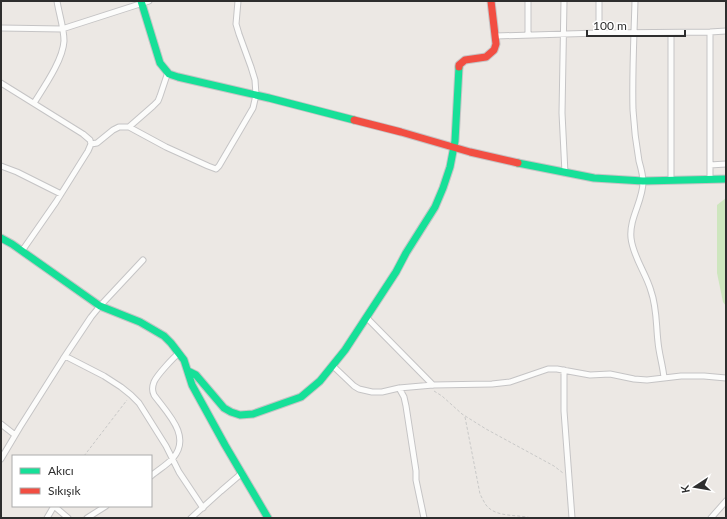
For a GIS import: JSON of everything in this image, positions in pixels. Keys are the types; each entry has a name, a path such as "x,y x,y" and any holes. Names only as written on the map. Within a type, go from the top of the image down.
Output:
{"street":[{"path":"34,103 50,77 62,51 64,42 57,1"},
{"path":"91,144 97,142 113,130 129,127 166,147 216,169 253,108 256,95 252,67 236,24 238,1"},
{"path":"188,371 196,375 202,381 224,408 240,415 253,414 301,397 320,381 333,366 396,272 406,253 435,207 450,167 456,141 459,65 465,60 486,57 494,50 496,44 491,1"},
{"path":"528,1 528,35"},
{"path":"564,1 562,113 565,173"},
{"path":"599,1 599,33"},
{"path":"635,1 633,111 643,189 631,227 631,238 636,257 652,292 664,378"},
{"path":"1,28 62,29 144,2 156,52 160,62 165,70 178,77 394,130 470,152 565,173 594,178 643,181 726,179"},
{"path":"496,36 726,31"},
{"path":"671,32 671,180"},
{"path":"710,32 710,179"},
{"path":"129,127 158,101 168,72"},
{"path":"1,83 83,134 90,140 91,144 61,194 22,251"},
{"path":"710,165 726,164"},
{"path":"1,166 17,172 61,194"},
{"path":"1,238 12,244 100,306 140,322 164,336 171,343 184,360 192,384 225,445 268,518"},
{"path":"1,459 65,356 91,318 100,306 143,260"},
{"path":"366,317 433,385"},
{"path":"152,475 172,459 178,450 180,442 180,434 176,425 152,390 154,382 172,359 179,353"},
{"path":"65,356 104,376 131,394 147,415 166,446 179,472 203,508"},
{"path":"333,366 354,386 359,389 372,392 433,385 492,384 510,382 548,369 557,369 590,375 610,374 634,379 652,380 681,376 726,378"},
{"path":"564,370 564,411 572,518"},
{"path":"399,388 404,397 406,406 416,471 416,480 424,518"},
{"path":"1,424 15,435"},
{"path":"191,518 242,473"},
{"path":"711,518 726,501"},
{"path":"47,518 53,507"},
{"path":"55,507 68,518"},
{"path":"87,518 104,507"}],"path":[{"path":"426,386 442,396 464,416 554,466 568,477"},
{"path":"85,455 131,394"},
{"path":"464,416 480,494 486,505 492,510 501,514 531,518"}],"green space":[{"path":"726,198 726,306 723,302 717,273 717,205"}],"traffic: fast":[{"path":"141,1 160,63 169,74 354,120"},
{"path":"188,371 196,375 224,408 240,415 253,414 301,397 320,381 345,350 396,272 406,253 435,207 450,167 455,141 459,67"},
{"path":"518,163 594,178 643,181 726,179"},
{"path":"1,238 12,244 100,306 140,322 164,336 171,343 184,360 192,385 268,518"}],"traffic: jam":[{"path":"459,67 459,65 465,60 486,57 494,50 496,44 491,1"},
{"path":"354,120 470,152 518,163"}]}
